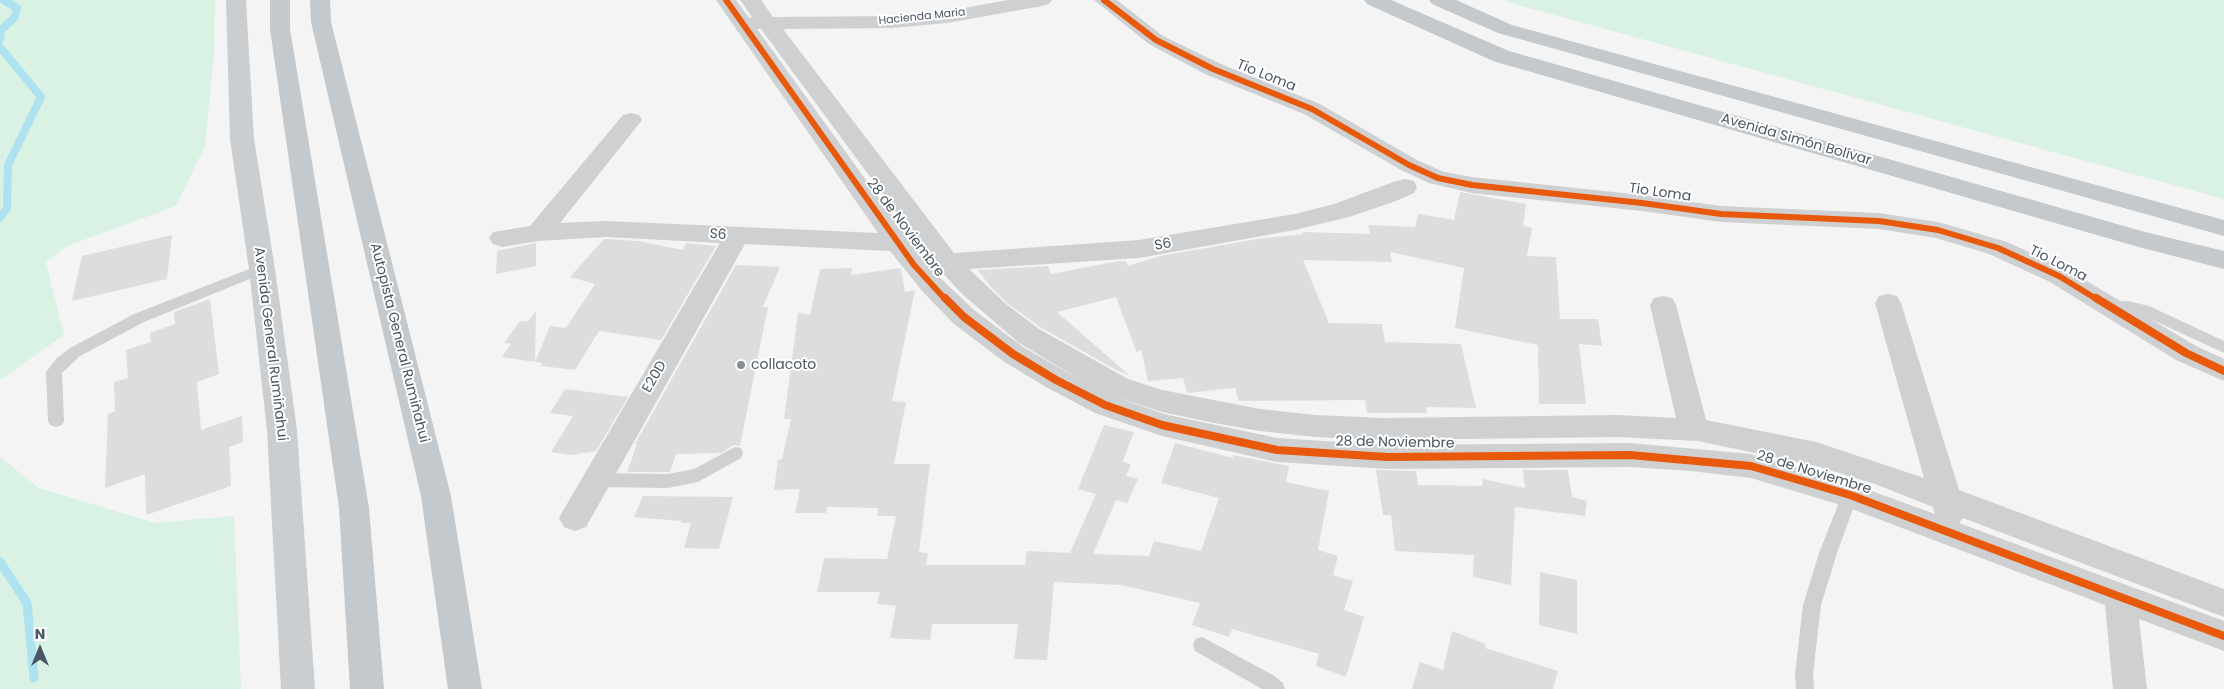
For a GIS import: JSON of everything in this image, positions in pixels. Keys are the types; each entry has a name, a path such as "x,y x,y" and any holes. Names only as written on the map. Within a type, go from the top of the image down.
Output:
{"highway":[{"path":"280,0 280,29 354,508 366,689"},
{"name":"Autopista General Rumiñahui","path":"320,0 321,22 436,496 465,689"},
{"name":"Avenida Simón Bolívar","path":"1374,0 1501,56 2144,240 2224,260"},
{"name":"Avenida Simón Bolívar","path":"1439,0 1505,29 2224,228"}],"main road":[{"name":"Avenida General Rumiñahui","path":"236,0 242,139 262,269 282,430 298,689"}],"street":[{"name":"Hacienda Maria","path":"744,9 827,22 893,22 947,17 1020,2 1042,0"},
{"name":"Tio Loma","path":"1104,0 1156,40 1213,69 1312,109 1409,165 1438,178 1472,184 1642,203 1720,214 1879,221 1938,230 1998,248 2058,276 2186,353 2224,371"},
{"path":"744,9 968,286 1029,336 1066,359 1118,387 1162,401 1260,420 1315,426 1383,428 1618,426 1694,430 1754,440 1816,454 1883,476 2224,603"},
{"name":"28 de Noviembre","path":"744,9 907,254 932,286 964,317 1013,354 1049,376 1106,405 1162,425 1200,434 1277,450 1334,456 1630,455 1691,459 1751,466 1850,495 2224,636"},
{"path":"538,232 631,120"},
{"name":"S6","path":"502,238 538,232 648,230 907,254 1140,249 1295,222 1340,210 1405,187"},
{"name":"E20D","path":"575,518 736,237"},
{"path":"1888,303 1947,499 1955,534"},
{"path":"1663,305 1694,430"},
{"path":"2120,596 2130,689"}],"lane":[{"path":"56,422 54,372 62,362 75,352 139,318 262,269"},
{"path":"2111,307 2128,306 2144,310 2224,347"},
{"path":"596,480 668,481 698,476 735,453"},
{"path":"1805,689 1804,674 1812,605 1828,553 1850,495"},
{"path":"1202,645 1266,681 1276,689"}],"green space":[{"path":"0,0 215,0 214,53 205,146 176,206 67,246 46,262 64,335 0,380"},
{"path":"1504,0 2224,0 2224,199 1518,5"},
{"path":"0,457 39,488 155,523 234,516 241,689 0,689"}],"building":[{"path":"1460,192 1526,204 1523,226 1532,228 1527,256 1556,257 1560,319 1598,319 1602,346 1579,344 1586,404 1539,404 1538,345 1455,328 1464,268 1390,252 1392,262 1303,260 1329,323 1382,324 1385,342 1461,344 1476,408 1426,407 1427,413 1367,413 1365,400 1239,401 1235,388 1187,393 1183,378 1148,381 1141,349 1137,353 1116,297 1057,312 1129,375 1118,371 1040,327 1007,303 990,286 978,270 1048,266 1051,274 1119,261 1126,261 1128,266 1160,256 1257,239 1303,234 1303,232 1370,234 1368,225 1415,227 1418,214 1454,220"},
{"path":"172,235 167,279 72,301 82,256"},
{"path":"604,239 638,241 683,250 686,243 716,246 661,340 599,331 575,370 541,366 542,363 535,362 550,326 566,328 595,284 570,277"},
{"path":"536,243 536,266 496,274 497,251"},
{"path":"736,265 780,267 763,307 768,307 740,446 734,445 721,453 676,454 670,472 627,472 637,444 635,444"},
{"path":"852,268 851,275 901,268 905,292 915,290 892,401 906,402 894,464 930,464 919,552 928,553 926,565 1025,565 1027,551 1070,553 1096,494 1078,489 1104,425 1134,432 1123,461 1131,465 1126,476 1138,479 1127,503 1116,500 1093,554 1149,556 1154,541 1201,551 1219,498 1161,483 1175,443 1233,458 1233,455 1289,466 1286,482 1329,491 1318,550 1338,556 1333,575 1353,581 1344,610 1364,617 1346,677 1316,666 1319,654 1232,629 1229,637 1192,625 1200,603 1121,585 1054,582 1047,660 1014,659 1018,624 932,624 930,640 890,638 896,606 877,604 880,592 817,592 824,558 887,559 896,516 877,516 878,508 827,507 826,513 795,513 800,489 774,490 778,460 782,459 791,419 784,419 798,313 810,315 820,269"},
{"path":"210,299 219,374 197,382 201,430 242,416 243,442 229,447 231,486 146,515 145,474 105,488 108,414 115,411 114,382 128,378 126,350 151,342 150,333 175,324 174,312"},
{"path":"536,311 535,362 502,357 511,344 504,343 520,321 527,322"},
{"path":"565,389 628,397 596,451 571,455 551,452 573,416 550,413"},
{"path":"1376,470 1416,471 1418,485 1482,486 1483,479 1525,488 1523,470 1568,470 1572,497 1587,501 1585,516 1515,507 1511,585 1473,577 1474,555 1395,551 1391,515 1383,515"},
{"path":"643,496 733,497 719,549 684,548 691,523 634,517"},
{"path":"1540,572 1577,580 1577,634 1539,625"},
{"path":"1452,631 1486,644 1485,648 1558,671 1553,689 1412,689 1420,662 1443,670"}],"waterway":[{"path":"0,39 1,30 15,17 17,8 4,0"},
{"path":"0,47 41,97 8,165 7,208 0,218"},
{"path":"0,562 27,603 34,678"}],"cycle path":[{"path":"726,0 914,265 932,286 964,317 1013,354 1056,380 1105,405 1162,425 1277,450 1387,457 1630,455 1691,459 1751,466 1850,495 2224,636"},
{"path":"1104,0 1156,40 1213,69 1312,109 1409,165 1438,178 1472,185 1642,203 1721,214 1879,221 1938,230 1998,248 2059,276 2186,353 2224,371"}],"place":[{"name":"collacoto","path":"741,365"}]}
